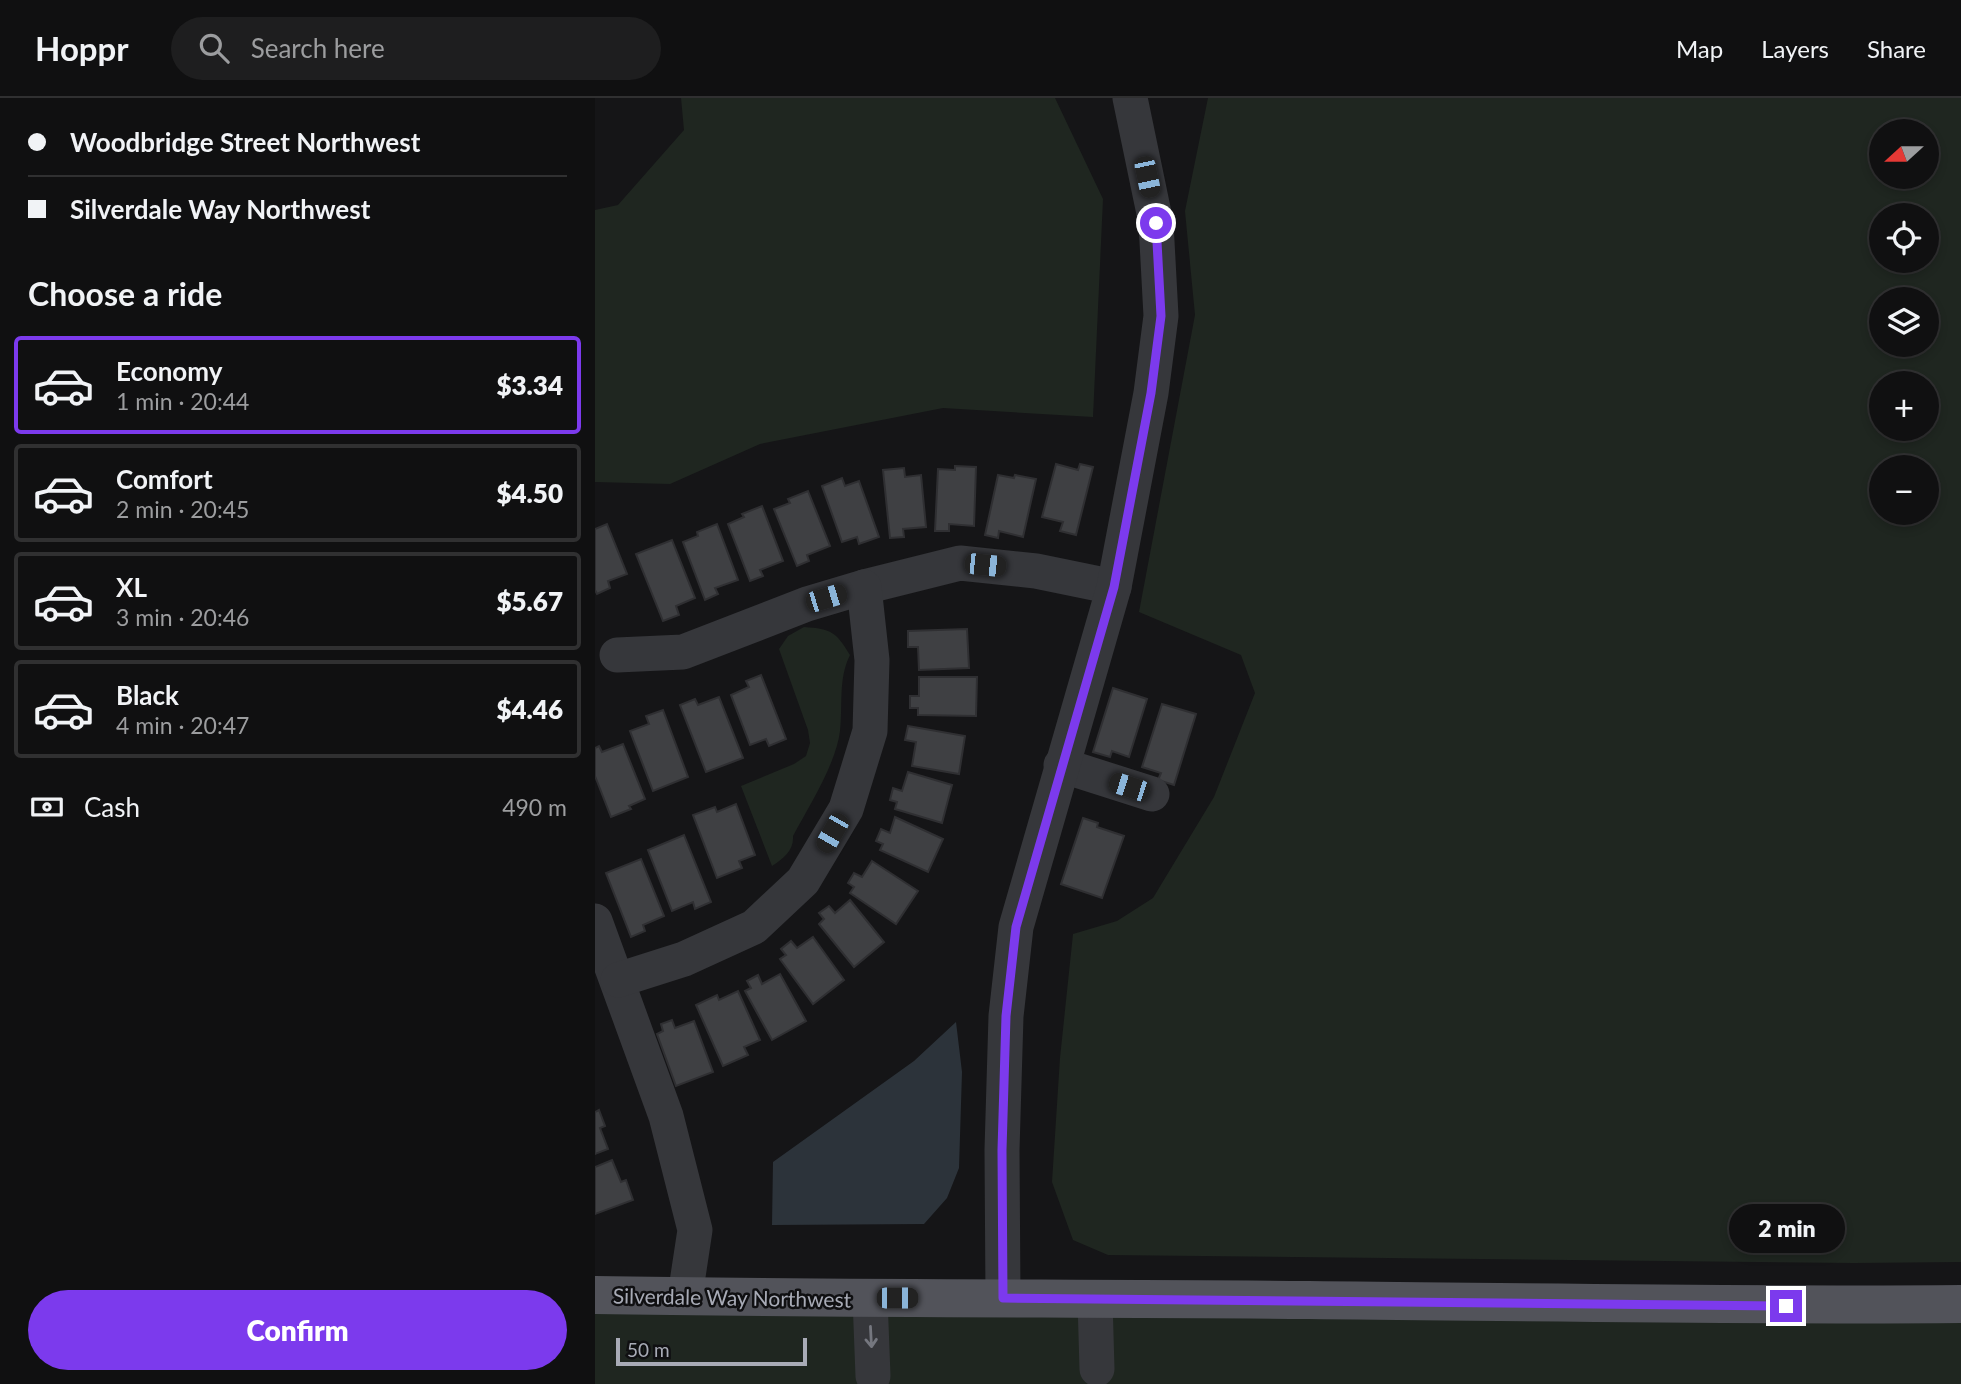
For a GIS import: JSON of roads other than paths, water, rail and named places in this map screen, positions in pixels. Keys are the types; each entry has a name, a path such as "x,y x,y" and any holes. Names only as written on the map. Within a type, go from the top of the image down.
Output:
{"main road":[{"name":"Silverdale Way Northwest","path":"595,1295 1786,1306 1961,1304"}],"street":[{"path":"1003,1298 1002,1150 1006,1016 1016,927 1114,587 1151,393 1161,316 1156,223 1130,98"},
{"path":"617,655 683,652 807,604 960,563 1037,571 1114,587"},
{"path":"618,981 684,959 754,927 803,881 846,809 870,731 872,660 864,587"},
{"path":"1062,765 1152,794"},
{"path":"595,921 666,1116 695,1230 685,1296"},
{"path":"870,1298 873,1377"},
{"path":"1095,1300 1097,1368"}]}
